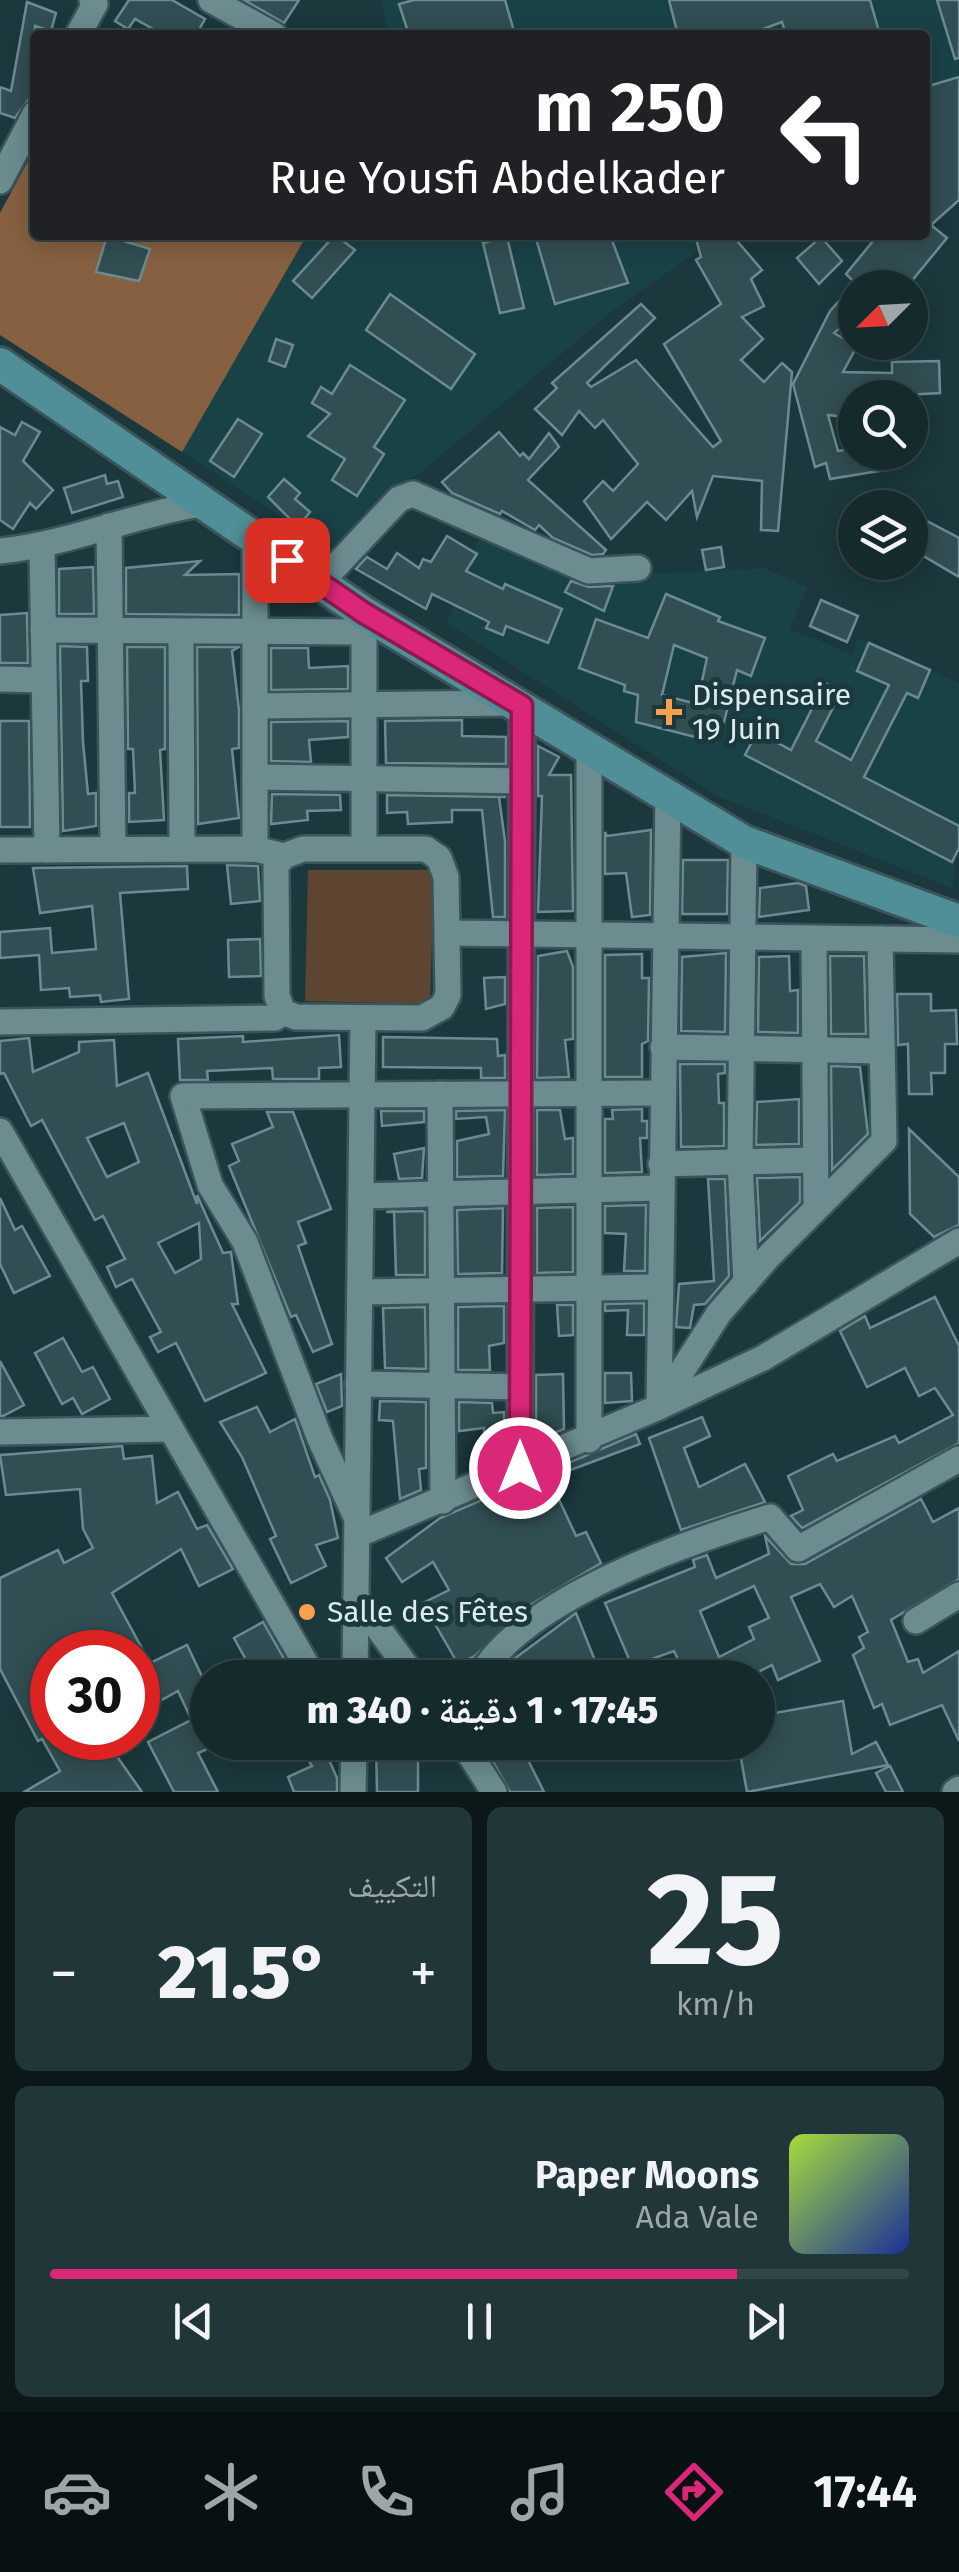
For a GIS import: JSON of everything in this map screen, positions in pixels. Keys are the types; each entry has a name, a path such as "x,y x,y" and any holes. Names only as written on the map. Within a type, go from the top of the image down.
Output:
{"main road":[{"path":"4,371 254,537 319,584 364,623 519,704 744,842 958,918"}],"street":[{"path":"211,0 265,30"},
{"path":"80,30 95,1"},
{"path":"0,181 19,126"},
{"path":"319,584 399,499 414,494 589,571 638,568"},
{"path":"0,552 42,547 147,512 200,504"},
{"path":"109,526 113,849"},
{"path":"254,537 255,849"},
{"path":"42,547 46,850"},
{"path":"43,630 255,632 364,623 364,848"},
{"path":"181,632 182,849"},
{"path":"0,679 43,680"},
{"path":"255,706 519,704 520,1468"},
{"path":"589,1440 590,747"},
{"path":"255,776 522,781"},
{"path":"658,1407 668,795"},
{"path":"744,842 740,1162 746,1283"},
{"path":"364,848 426,849 438,858 446,877 448,996 442,1007 422,1018 296,1017 282,1012 276,996 276,866 284,856 302,849 364,848"},
{"path":"0,850 255,849 284,856"},
{"path":"448,933 880,939 958,918"},
{"path":"814,938 816,1208"},
{"path":"658,1407 719,1313 884,1141 880,939"},
{"path":"0,1022 274,1018 282,1012"},
{"path":"355,1660 363,1018"},
{"path":"663,1047 880,1051"},
{"path":"357,1527 245,1242 210,1185 182,1096 662,1093"},
{"path":"440,1094 444,1501"},
{"path":"0,1131 304,1660"},
{"path":"361,1196 589,1190 740,1162 816,1160"},
{"path":"357,1527 444,1501 589,1440 763,1358 959,1241"},
{"path":"360,1292 658,1287"},
{"path":"358,1384 520,1387"},
{"path":"0,1432 171,1429"},
{"path":"489,1660 522,1628 697,1539 770,1517 798,1549 959,1458"},
{"path":"916,1620 959,1595"},
{"path":"356,1598 402,1660"},
{"path":"353,1760 353,1792"},
{"path":"474,1760 494,1792"}],"shaded area":[{"path":"381,0 959,0 959,106 930,120 930,30 387,30"},
{"path":"30,157 30,240 304,240 182,452 0,335 0,213"},
{"path":"304,240 715,240 620,305 420,473 392,491 333,551 182,452"},
{"path":"481,533 589,577 764,568 807,587 790,629 852,654 859,638 959,683 959,835 952,888 715,795 447,623"},
{"path":"308,870 434,870 430,1004 305,1001"}],"building":[{"path":"129,0 172,0 205,19 199,30 155,30 135,19 128,29 115,21"},
{"path":"244,0 299,0 284,23"},
{"path":"414,0 505,0 514,30 407,30 399,4"},
{"path":"669,0 870,0 879,30 784,30 782,22 760,30 677,30"},
{"path":"937,0 959,0 959,58 955,59"},
{"path":"27,2 56,13 51,30 35,26 35,30 30,30 30,96 15,118 0,113 0,87 11,91"},
{"path":"959,77 959,200 931,225 947,238 921,270 849,270 874,240 930,240 930,86"},
{"path":"106,240 150,249 139,281 96,272"},
{"path":"330,240 342,240 355,250 312,298 293,281"},
{"path":"508,240 524,308 500,313 483,243"},
{"path":"536,240 612,240 628,283 555,304"},
{"path":"696,240 736,240 762,270 751,279 764,306 742,317 763,339 741,360 764,382 782,363 792,372 778,531 761,530 762,481 713,476 697,517 692,491 666,520 647,502 611,539 584,501 603,481 613,491 638,464 603,420 595,428 579,411 562,435 535,409 557,388 552,383 641,304 655,318 587,383 591,387 636,360 713,447 721,441 664,344 721,304 696,260 701,257"},
{"path":"818,240 824,240 842,261 819,284 797,258"},
{"path":"390,294 475,354 451,389 366,330"},
{"path":"838,302 838,330 834,333 838,335 838,360 849,360 843,372 892,373 892,362 939,361 940,393 928,394 928,380 838,380 838,416 828,415 838,451 838,470 885,470 830,479 826,463 815,467 793,384"},
{"path":"276,339 293,345 285,367 269,361"},
{"path":"350,365 405,400 374,447 384,454 357,496 332,480 345,459 308,436 330,414 312,403 321,387 332,394"},
{"path":"238,419 262,434 234,477 210,461"},
{"path":"22,422 40,432 23,461 53,490 36,509 30,503 13,529 0,520 0,427 15,435"},
{"path":"499,432 520,456 523,453 529,459 549,433 559,447 528,480 606,550 603,554 592,555 553,538 539,525 535,530 502,511 500,514 452,493 442,482"},
{"path":"105,475 107,484 118,481 123,497 72,513 64,488"},
{"path":"284,479 300,493 295,499 310,512 298,527 268,497"},
{"path":"928,522 959,538 959,577 928,559"},
{"path":"447,536 477,554 466,571 503,589 505,584 562,609 548,643 506,626 503,635 486,628 489,622 432,594 426,609 356,569 367,557 387,569 397,553 419,568 423,559 431,562"},
{"path":"721,547 724,567 706,570 702,550"},
{"path":"200,561 185,575 239,574 239,615 126,614 126,568"},
{"path":"93,567 94,614 59,614 59,569"},
{"path":"571,581 589,587 613,586 604,611 565,592"},
{"path":"666,594 720,617 718,621 765,638 751,676 737,670 724,722 704,717 699,738 636,722 638,695 624,691 625,685 579,668 596,619 648,638","holes":["674,645 707,658 697,704 662,695"]},
{"path":"821,600 858,616 847,642 810,626"},
{"path":"27,613 28,663 0,663 0,615"},
{"path":"869,643 930,670 918,698 907,693 864,777 959,826 959,848 952,862 745,755 757,732 791,750 825,683 841,692 816,741 851,760 889,685 857,671"},
{"path":"60,646 87,647 88,681 81,681 83,742 88,794 96,793 96,826 63,831"},
{"path":"127,647 165,647 165,749 160,750 164,820 129,822 129,793 135,793 133,749 128,749"},
{"path":"197,647 239,647 232,651 239,748 232,749 239,818 198,824"},
{"path":"271,648 308,648 309,668 348,666 348,689 271,690"},
{"path":"462,720 462,736 506,737 506,764 386,763 385,721"},
{"path":"0,721 29,721 30,827 0,827"},
{"path":"348,721 348,737 309,740 311,762 271,761 271,722"},
{"path":"538,746 559,757 549,775 571,775 573,911 538,912 542,796 538,796"},
{"path":"272,794 340,795 341,810 307,811 308,820 271,824"},
{"path":"387,795 506,797 499,797 505,841 505,917 493,917 482,810 452,810 452,822 408,824 407,812 387,813"},
{"path":"651,830 650,915 632,917 626,873 605,874 605,832 607,836"},
{"path":"683,860 728,860 727,914 682,914"},
{"path":"227,865 258,866 260,901 231,904"},
{"path":"187,866 188,889 120,893 129,999 101,1002 100,995 70,997 69,988 41,990 39,955 0,958 0,932 50,928 52,953 96,949 92,906 40,913 33,868"},
{"path":"798,883 806,886 809,910 759,917 760,888"},
{"path":"260,939 261,976 229,977 228,940"},
{"path":"567,951 573,967 573,1039 565,1040 569,1077 537,1078 538,956"},
{"path":"726,953 725,1032 681,1031 682,957"},
{"path":"642,954 642,978 649,978 648,1041 642,1044 642,1077 605,1077 605,955"},
{"path":"789,956 790,991 798,990 798,1033 758,1032 759,957"},
{"path":"830,956 864,956 866,1034 831,1034"},
{"path":"505,977 505,1004 486,1009 484,978"},
{"path":"897,994 931,994 931,1011 956,1010 957,1044 945,1044 945,1073 931,1073 932,1094 909,1094 908,1044 898,1045"},
{"path":"339,1035 341,1067 319,1068 319,1079 273,1079 272,1068 207,1071 208,1080 180,1080 178,1039 243,1036 243,1042"},
{"path":"383,1037 497,1039 498,1056 505,1055 505,1078 481,1078 481,1068 383,1067"},
{"path":"29,1038 33,1072 79,1052 79,1042 114,1040 117,1086 148,1073 197,1204 197,1195 223,1253 231,1252 238,1304 232,1304 266,1373 205,1401 176,1343 158,1352 150,1337 161,1332 132,1279 116,1287 107,1267 125,1259 103,1216 95,1220 42,1120 31,1126 4,1073 0,1074 0,1041","holes":["124,1123 139,1162 107,1177 87,1138","199,1223 201,1259 175,1273 158,1243"]},
{"path":"680,1064 725,1064 725,1073 718,1074 719,1103 724,1103 724,1146 681,1147"},
{"path":"831,1066 860,1067 868,1134 832,1170"},
{"path":"799,1099 799,1144 756,1145 757,1102"},
{"path":"642,1109 647,1138 640,1138 642,1172 605,1173 605,1119 613,1119 612,1110"},
{"path":"505,1110 503,1176 457,1177 457,1141 489,1134 486,1117 456,1119 456,1111"},
{"path":"537,1110 560,1110 565,1139 573,1138 573,1174 537,1175"},
{"path":"381,1111 424,1111 424,1122 382,1126"},
{"path":"267,1112 293,1112 331,1209 298,1222 306,1243 298,1246 332,1344 313,1352 296,1315 291,1317 229,1166 239,1161 232,1144 273,1127"},
{"path":"909,1129 959,1177 959,1225 934,1237 910,1214"},
{"path":"424,1148 422,1178 399,1179 394,1154"},
{"path":"800,1177 800,1202 760,1241 757,1178"},
{"path":"708,1179 725,1179 729,1276 705,1304 694,1305 690,1328 676,1327 679,1284 714,1281"},
{"path":"0,1198 15,1230 22,1226 50,1276 14,1293 0,1264"},
{"path":"646,1205 645,1271 624,1271 626,1234 605,1233 605,1206"},
{"path":"573,1207 573,1272 537,1273 537,1208"},
{"path":"503,1208 502,1273 458,1274 457,1210"},
{"path":"394,1212 425,1212 425,1275 396,1275"},
{"path":"935,1297 959,1346 959,1443 802,1528 791,1516 803,1510 788,1476 833,1454 837,1461 895,1436 899,1443 953,1415 935,1388 919,1396 905,1368 867,1387 840,1331 865,1316 870,1328"},
{"path":"644,1303 644,1335 627,1335 628,1310 605,1311 605,1304"},
{"path":"557,1305 573,1305 573,1335 559,1336"},
{"path":"504,1306 504,1343 489,1346 490,1370 458,1370 458,1307"},
{"path":"425,1307 426,1369 385,1368 383,1308"},
{"path":"63,1338 82,1372 93,1367 110,1399 82,1414 73,1398 62,1404 35,1353"},
{"path":"0,1361 24,1405 3,1416 0,1416"},
{"path":"605,1373 631,1373 632,1401 605,1403"},
{"path":"341,1374 342,1406 327,1412 316,1384"},
{"path":"563,1374 564,1429 536,1441 536,1375"},
{"path":"380,1401 426,1402 426,1468 419,1469 421,1490 400,1499 393,1421 379,1420"},
{"path":"459,1402 492,1403 493,1413 504,1412 504,1455 486,1463 484,1428 459,1431"},
{"path":"257,1407 270,1432 295,1419 315,1477 319,1475 330,1500 338,1538 316,1545 326,1566 291,1583 270,1539 276,1536 242,1457 220,1422"},
{"path":"702,1417 710,1436 684,1448 699,1487 745,1464 765,1502 681,1530 649,1438"},
{"path":"636,1434 640,1444 549,1478 576,1536 586,1532 601,1563 522,1610 466,1660 456,1660 423,1603 449,1590 433,1562 402,1582 386,1558 440,1518"},
{"path":"122,1446 124,1459 152,1456 157,1503 178,1492 197,1529 207,1525 233,1569 199,1586 181,1549 112,1593 132,1630 30,1630 30,1726 0,1669 0,1578 58,1550 64,1563 93,1548 83,1529 80,1489 6,1495 0,1455"},
{"path":"921,1499 933,1522 959,1508 959,1579 891,1620 908,1662 918,1659 923,1673 959,1651 959,1741 942,1705 890,1725 882,1704 874,1708 853,1655 864,1648 859,1637 868,1632 852,1596 834,1607 820,1584 791,1597 820,1661 778,1680 775,1660 678,1660 674,1651 649,1660 629,1660 605,1603 695,1567 693,1560 707,1555 716,1578 769,1554 765,1536 791,1564 805,1564","holes":["754,1586 769,1618 749,1627 754,1639 719,1657 700,1611"]},
{"path":"576,1613 595,1660 514,1660"},
{"path":"263,1622 285,1660 246,1660 234,1638"},
{"path":"187,1645 194,1660 190,1660 190,1717 178,1691 160,1701 160,1658"},
{"path":"843,1701 852,1754 876,1742 888,1765 747,1792 741,1760 775,1760 775,1713"},
{"path":"190,1721 190,1760 202,1760 218,1792 174,1792 157,1760 160,1736"},
{"path":"54,1760 119,1760 142,1792 24,1792 60,1771"},
{"path":"308,1760 329,1760 337,1778 337,1792 294,1792 288,1777 312,1766"},
{"path":"376,1760 418,1760 418,1792 377,1792"},
{"path":"492,1760 528,1760 544,1792 510,1792"},
{"path":"890,1766 903,1792 886,1792 876,1773"}],"place":[{"name":"Dispensaire 19 Juin","path":"669,712"},
{"name":"Salle des Fêtes","path":"307,1612"}],"route":[{"path":"287,560 364,613 522,706 520,1468"}]}
